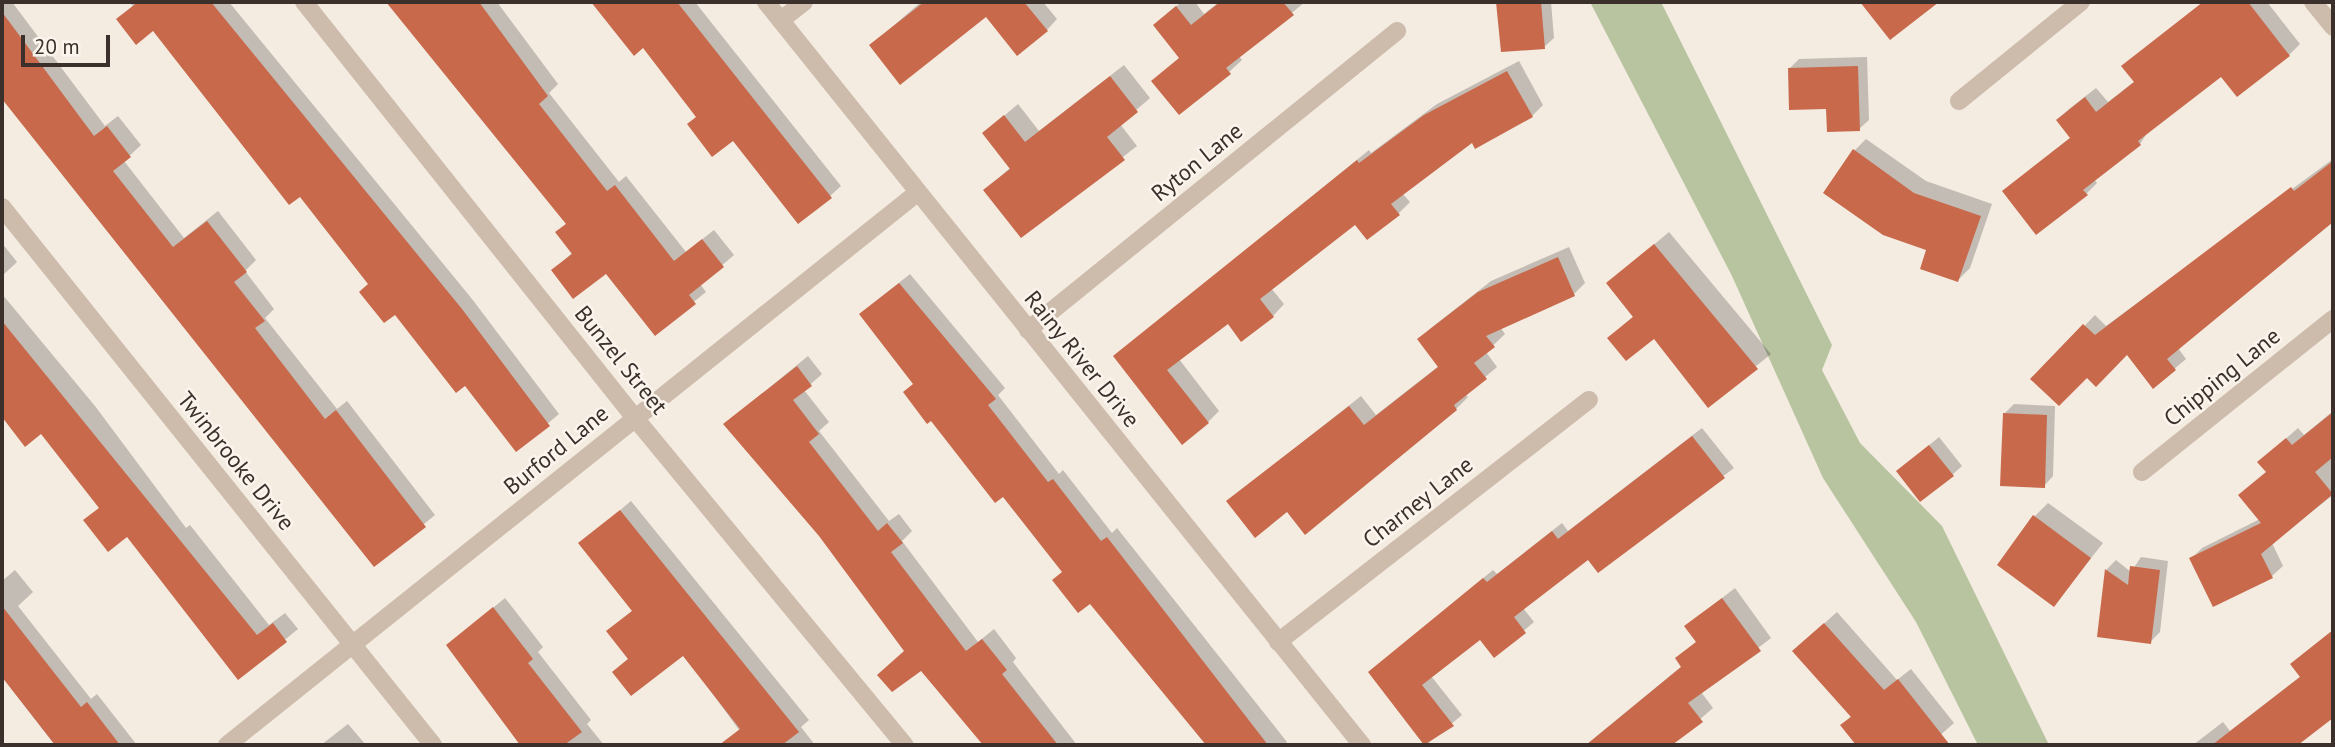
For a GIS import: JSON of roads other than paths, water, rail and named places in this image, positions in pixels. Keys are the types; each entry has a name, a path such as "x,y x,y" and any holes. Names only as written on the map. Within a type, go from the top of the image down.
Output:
{"street":[{"name":"Bunzel Street","path":"304,2 635,418 905,745"},
{"name":"Rainy River Drive","path":"766,2 1362,745"},
{"path":"780,20 804,2"},
{"path":"1959,101 2081,2"},
{"path":"2313,2 2333,27"},
{"name":"Ryton Lane","path":"1028,330 1397,31"},
{"name":"Burford Lane","path":"227,745 917,193"},
{"name":"Twinbrooke Drive","path":"2,207 433,745"},
{"name":"Chipping Lane","path":"2142,472 2333,319"},
{"name":"Charney Lane","path":"1278,642 1589,400"}]}
